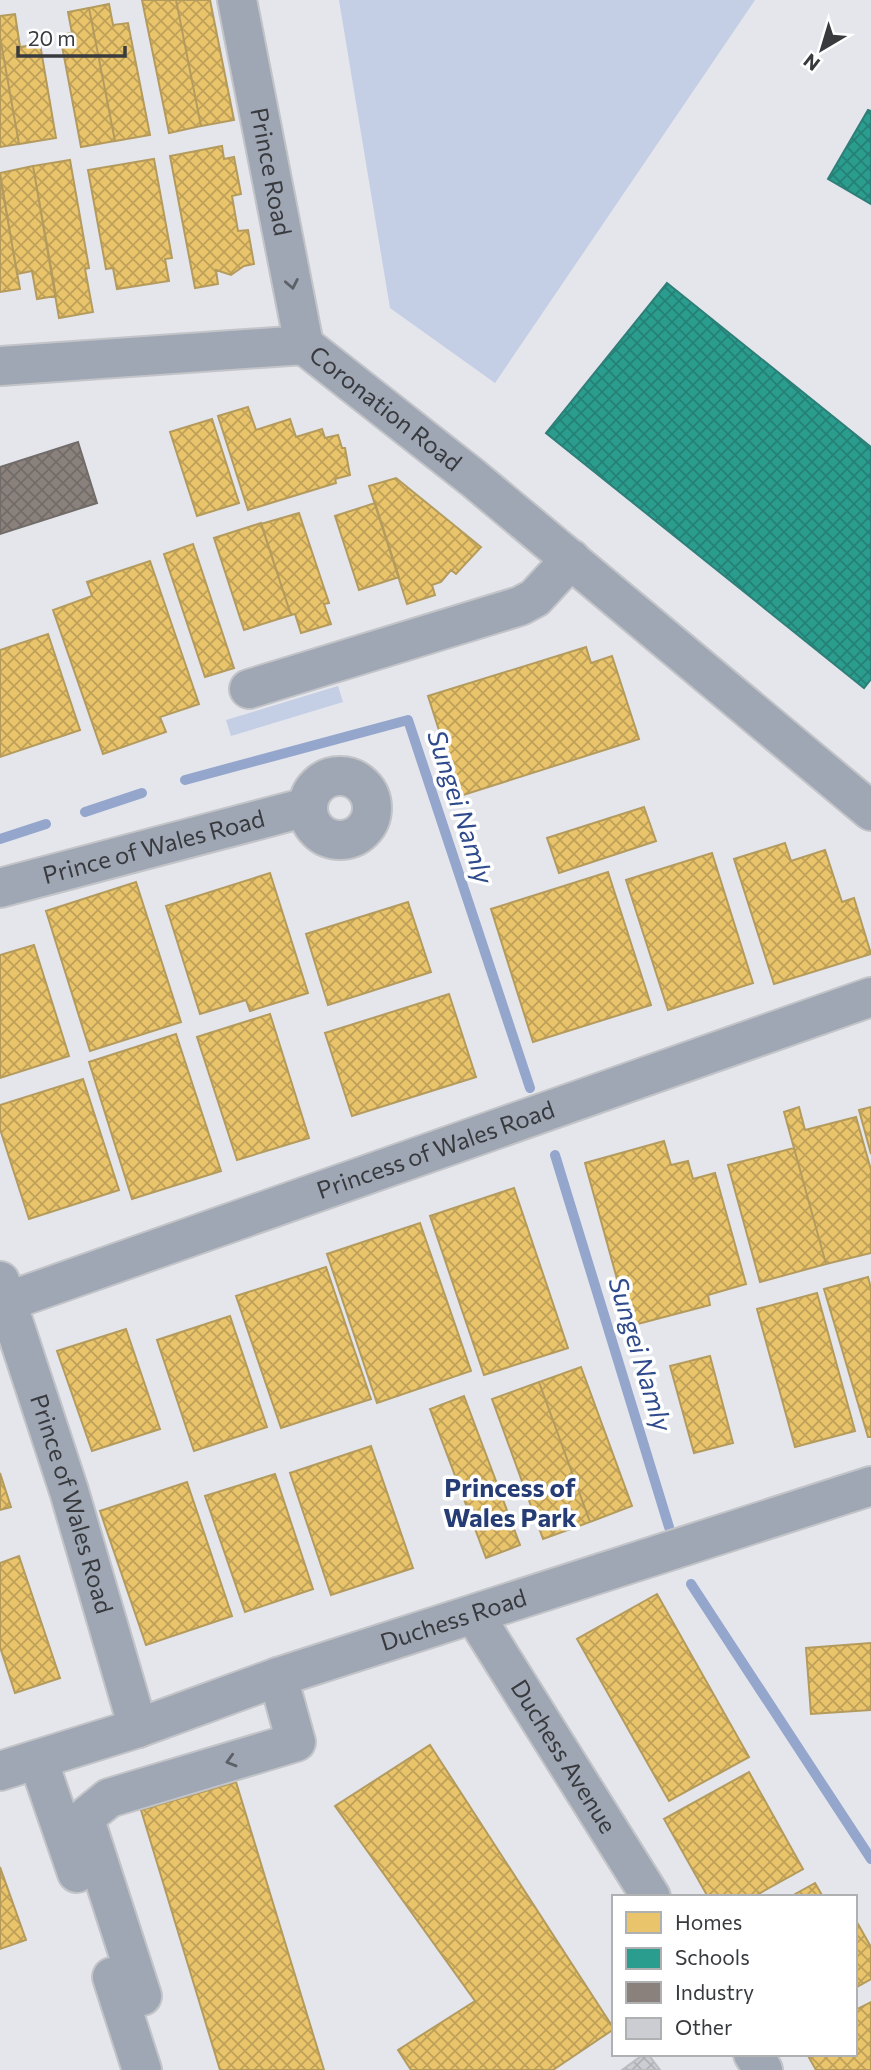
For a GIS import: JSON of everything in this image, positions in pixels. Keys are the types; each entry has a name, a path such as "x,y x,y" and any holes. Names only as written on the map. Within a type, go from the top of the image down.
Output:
{"street":[{"name":"Prince Road","path":"237,0 304,345"},
{"name":"Coronation Road","path":"0,366 304,345 571,559 871,810"},
{"path":"248,689 520,606 535,598 571,559"},
{"name":"Prince of Wales Road","path":"0,888 307,807"},
{"name":"Princess of Wales Road","path":"2,1296 871,997"},
{"name":"Prince of Wales Road","path":"2,1296 69,1491 138,1728"},
{"name":"Duchess Road","path":"0,1771 138,1728 278,1676 475,1616 870,1488"},
{"name":"Duchess Avenue","path":"475,1616 651,1895"},
{"path":"120,2001 142,1996 87,1826 88,1815 97,1805 124,1793 296,1742 278,1676"},
{"path":"38,1759 142,2070"}],"shaded area":[{"path":"339,0 755,0 495,383 390,308"},
{"path":"338,686 343,702 231,736 226,720"}],"building: Homes":[{"path":"142,0 176,0 201,126 169,133"},
{"path":"176,0 210,0 234,120 201,126"},
{"path":"109,4 113,25 128,23 150,135 115,141 89,8"},
{"path":"89,8 115,141 81,147 60,35 72,33 68,12"},
{"path":"15,14 20,47 40,44 56,138 19,144 0,37 0,16"},
{"path":"0,37 19,144 0,147"},
{"path":"222,146 224,159 234,157 241,194 232,196 238,231 248,230 254,264 244,266 231,275 216,270 218,284 195,288 170,156"},
{"path":"154,159 172,258 165,259 169,281 117,289 113,268 106,269 88,170"},
{"path":"70,160 89,268 85,269 93,312 59,318 33,166"},
{"path":"33,166 56,296 37,299 32,271 17,274 0,173"},
{"path":"0,177 20,289 0,292"},
{"path":"248,407 256,430 290,419 296,437 322,429 325,438 338,435 342,448 345,448 350,475 335,479 336,483 248,510 218,416"},
{"path":"212,419 239,503 197,516 170,432"},
{"path":"396,478 481,547 456,574 451,570 441,582 432,585 435,595 407,604 369,486"},
{"path":"375,503 399,577 359,590 335,516"},
{"path":"299,513 329,603 324,604 331,624 301,633 295,614 291,615 261,524"},
{"path":"261,523 291,615 244,630 214,538"},
{"path":"193,544 234,668 205,677 164,554"},
{"path":"150,561 199,704 160,717 166,732 103,754 53,610 92,596 87,582"},
{"path":"48,634 80,730 0,757 0,650"},
{"path":"586,647 591,663 612,656 639,739 460,796 428,696"},
{"path":"644,807 656,841 559,873 547,838"},
{"path":"785,843 791,861 825,850 842,902 854,898 871,954 774,984 734,859"},
{"path":"712,853 753,983 668,1010 626,880"},
{"path":"608,872 651,1005 533,1042 491,909"},
{"path":"270,873 308,993 250,1011 246,1000 200,1014 166,906"},
{"path":"136,882 181,1022 90,1051 46,911"},
{"path":"408,902 431,972 328,1005 306,934"},
{"path":"34,945 69,1056 0,1078 0,955"},
{"path":"449,994 476,1077 352,1116 325,1033"},
{"path":"270,1014 309,1138 237,1160 197,1037"},
{"path":"176,1034 221,1171 132,1199 89,1062"},
{"path":"83,1079 119,1190 29,1219 0,1129 0,1105"},
{"path":"799,1107 805,1130 856,1117 871,1170 871,1253 826,1264 784,1112"},
{"path":"871,1107 871,1154 859,1110"},
{"path":"664,1141 671,1165 688,1161 693,1179 715,1173 746,1284 708,1295 710,1305 630,1326 585,1163"},
{"path":"794,1148 826,1264 760,1282 728,1165"},
{"path":"514,1188 568,1348 484,1375 430,1216"},
{"path":"420,1223 471,1371 377,1403 327,1254"},
{"path":"326,1267 371,1399 281,1428 236,1296"},
{"path":"868,1277 871,1288 871,1437 868,1437 824,1289"},
{"path":"817,1293 855,1431 795,1447 757,1309"},
{"path":"230,1316 267,1427 194,1451 157,1340"},
{"path":"126,1329 160,1429 92,1451 57,1351"},
{"path":"710,1356 733,1443 694,1453 670,1366"},
{"path":"581,1367 632,1506 590,1522 539,1382"},
{"path":"539,1382 590,1522 543,1539 492,1399"},
{"path":"464,1396 520,1545 486,1558 430,1409"},
{"path":"371,1446 413,1568 331,1595 290,1473"},
{"path":"0,1473 11,1507 0,1510"},
{"path":"275,1474 313,1589 245,1612 205,1496"},
{"path":"187,1482 232,1616 146,1645 100,1511"},
{"path":"19,1556 60,1678 15,1693 0,1647 0,1563"},
{"path":"657,1594 749,1757 669,1801 577,1639"},
{"path":"871,1643 871,1710 811,1714 806,1648"},
{"path":"430,1745 612,2026 612,2030 553,2070 411,2070 398,2050 475,2001 335,1806"},
{"path":"749,1772 803,1869 757,1895 707,1895 664,1819"},
{"path":"236,1782 324,2070 220,2070 141,1810"},
{"path":"0,1867 26,1940 0,1949"},
{"path":"815,1883 822,1895 794,1895"},
{"path":"857,1925 871,1947 871,1979 857,1987"},
{"path":"871,2002 871,2070 816,2070 808,2056 857,2056 857,2009"}],"building: Schools":[{"path":"868,110 871,111 871,204 828,179"},
{"path":"667,283 871,447 871,679 864,688 546,433"}],"building: Industry":[{"path":"78,442 97,503 0,534 0,467"}],"building: Other":[{"path":"641,2056 650,2056 660,2070 622,2070"}],"waterway":[{"name":"Sungei Namly","path":"185,780 408,720 530,1088"},
{"name":"Sungei Namly","path":"85,812 142,793"},
{"name":"Sungei Namly","path":"0,839 46,824"},
{"name":"Sungei Namly","path":"555,1155 669,1527"},
{"name":"Sungei Namly","path":"691,1584 871,1859"}],"district":[{"name":"Princess of Wales Park","path":"510,1503"}]}
